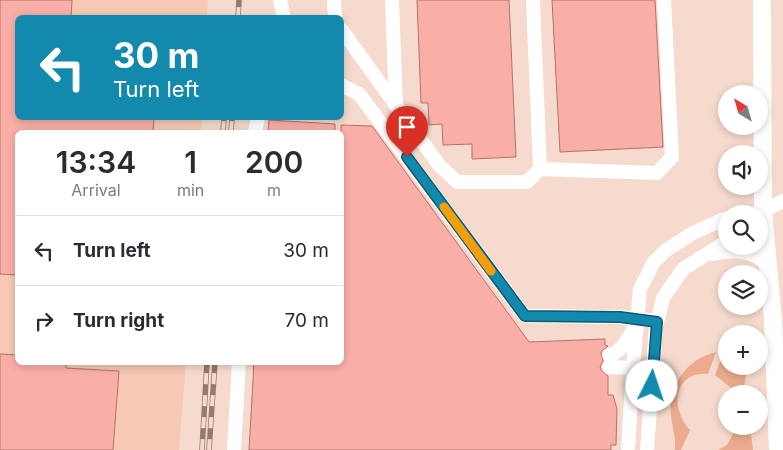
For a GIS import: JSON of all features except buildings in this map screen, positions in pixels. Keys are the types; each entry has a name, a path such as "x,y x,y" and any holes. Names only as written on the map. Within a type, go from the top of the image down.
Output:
{"main road":[{"path":"760,205 762,0"},
{"path":"766,255 773,320 778,450"}],"lane":[{"path":"280,0 283,15"},
{"path":"334,0 336,15"},
{"path":"392,0 396,105"},
{"path":"533,0 540,169"},
{"path":"344,33 439,165 457,182 527,182 540,169 656,173 672,157 664,0"},
{"path":"344,86 359,94 525,316 657,322"},
{"path":"768,208 783,201"},
{"path":"628,450 632,367 640,289 654,262 665,250 693,233 718,222"},
{"path":"647,450 657,322 663,298 683,269 718,247"},
{"path":"704,255 737,251 759,256 768,265"},
{"path":"637,321 622,346 613,354 609,361 632,367 654,369"},
{"path":"234,450 239,365"}],"shaded area":[{"path":"0,0 208,0 207,15 15,15 15,120 202,120 201,130 15,130 15,365 186,365 179,450 0,450"},
{"path":"716,352 708,374 696,375 688,379 678,393 679,412 690,430 681,450 675,450 671,404 676,384 688,367 706,355"},
{"path":"718,367 718,375 746,375 744,385 727,385 715,375"},
{"path":"732,435 751,435 753,450 718,450 727,445"}],"railway":[{"path":"238,15 239,0"},
{"path":"223,130 224,120"},
{"path":"231,130 232,120"},
{"path":"202,450 207,365"},
{"path":"209,450 215,365"}],"slow traffic":[{"path":"444,207 491,271"}],"route":[{"path":"407,157 525,316 620,317 657,322 652,386"}]}
